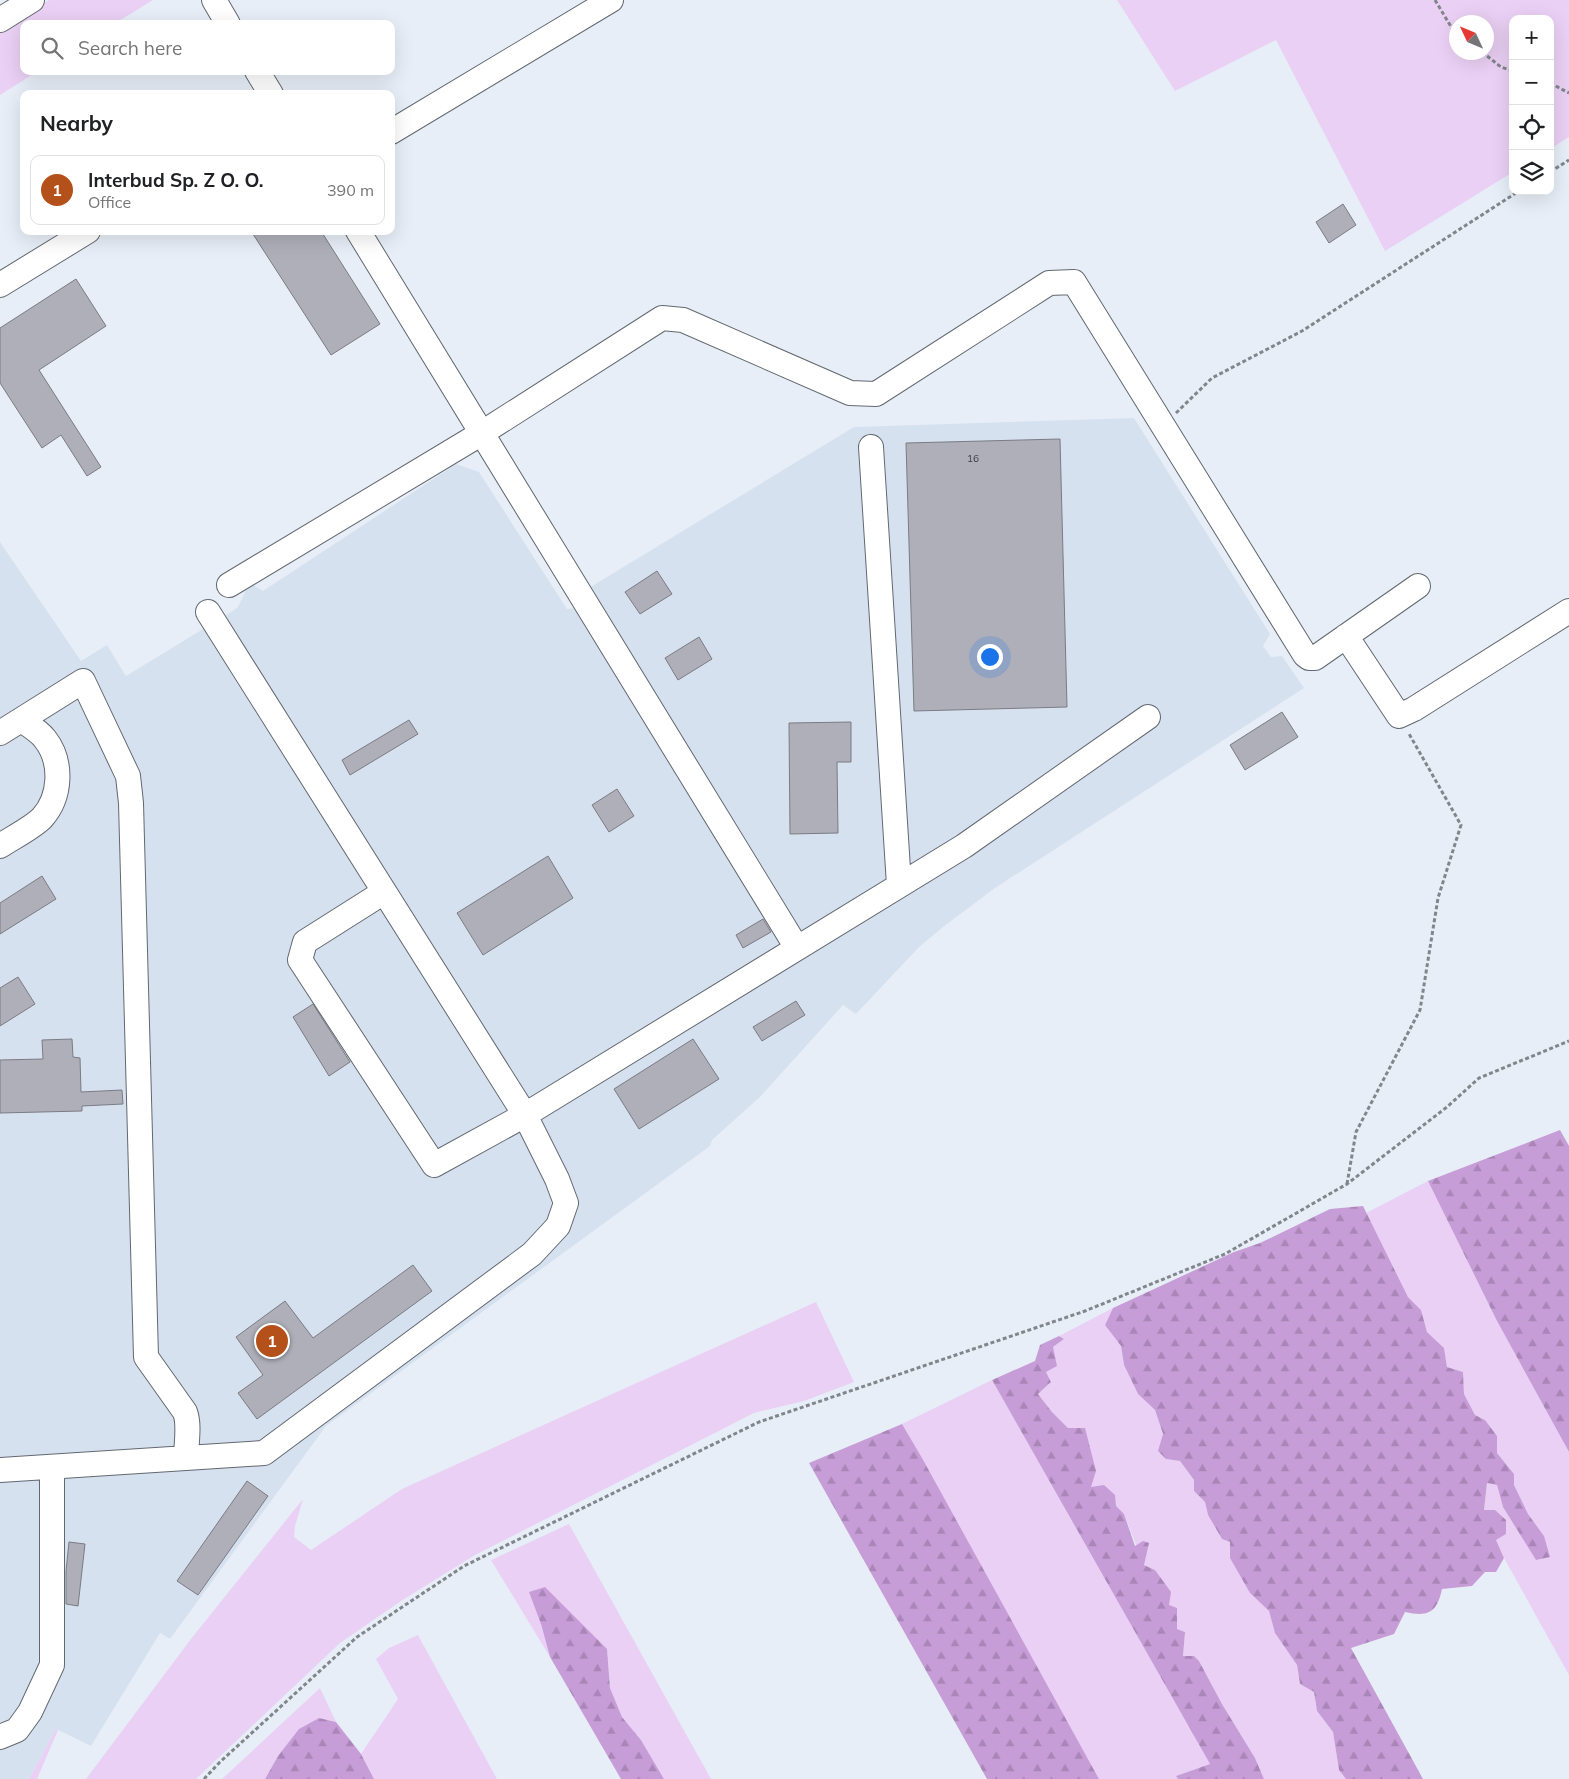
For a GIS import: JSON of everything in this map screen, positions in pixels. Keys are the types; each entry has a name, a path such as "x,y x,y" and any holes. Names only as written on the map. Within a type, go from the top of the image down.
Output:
{"street":[{"path":"0,20 32,0"},
{"path":"214,0 226,20"},
{"path":"395,130 611,0"},
{"path":"259,75 269,90"},
{"path":"0,285 81,235"},
{"path":"360,235 796,948"},
{"path":"229,585 482,433 662,318 683,320 850,393 876,394 1049,283 1074,282 1305,655 1315,658 1418,586"},
{"path":"871,447 899,886"},
{"path":"1346,636 1399,716 1414,709 1569,611"},
{"path":"0,1470 264,1453 532,1254 558,1226 566,1203 525,1115 208,612"},
{"path":"0,733 83,682 128,776 131,803 146,1357 187,1416 186,1458"},
{"path":"384,892 305,942 300,960 434,1165 525,1115 964,846 1148,717"},
{"path":"0,846 41,819 49,808 58,780 55,758 46,739 21,720"},
{"path":"0,1737 16,1730 30,1712 52,1666 52,1467"}],"path":[{"path":"1435,0 1449,23"},
{"path":"1492,60 1501,67 1509,69"},
{"path":"1554,85 1569,93"},
{"path":"1554,169 1569,160"},
{"path":"1162,426 1212,378 1302,331 1513,195"},
{"path":"1347,1184 1356,1132 1420,1010 1438,898 1461,824 1399,716"},
{"path":"204,1779 220,1762 357,1637 464,1566 759,1422 1085,1312 1225,1254 1347,1184 1447,1107 1479,1078 1569,1041"}],"shaded area":[{"path":"49,0 153,0 120,20 20,20 20,75 32,75 0,95 0,31"},
{"path":"1117,0 1569,0 1569,137 1554,146 1554,15 1509,15 1509,174 1385,251 1276,40 1175,91"},
{"path":"1134,418 1270,634 1263,646 1271,657 1282,656 1304,688 995,888 943,927 919,947 856,1014 843,1005 760,1097 712,1140 710,1146 326,1426 170,1639 160,1633 91,1746 56,1729 29,1779 0,1779 0,542 81,661 107,645 126,676 238,607 246,590 253,585 263,591 456,464 479,472 567,609 576,608 574,597 854,427"},
{"path":"1428,1181 1497,1321 1569,1452 1569,1675 1504,1558 1496,1540 1506,1534 1484,1510 1487,1483 1497,1485 1503,1507 1544,1536 1528,1514 1514,1485 1514,1474 1497,1453 1497,1436 1485,1420 1475,1415 1464,1394 1463,1372 1447,1367 1444,1348 1427,1332 1421,1310 1408,1297 1366,1213"},
{"path":"816,1302 854,1382 804,1401 754,1413 475,1555 401,1601 340,1643 196,1779 86,1779 191,1639 303,1499 295,1526 294,1537 311,1550 402,1489"},
{"path":"1113,1308 1105,1325 1121,1346 1124,1365 1138,1394 1155,1410 1163,1435 1166,1459 1180,1461 1194,1480 1194,1491 1205,1502 1208,1515 1222,1539 1230,1542 1250,1593 1269,1611 1275,1633 1297,1665 1300,1684 1314,1692 1317,1711 1333,1732 1339,1770 1346,1779 1264,1779 1255,1758 1222,1704 1199,1661 1183,1656 1185,1632 1177,1629 1155,1570 1144,1565 1124,1514 1091,1487 1068,1428 1038,1394 1051,1382 1046,1372 1053,1347 1064,1339 1059,1336"},
{"path":"992,1380 1210,1764 1176,1776 1178,1779 1099,1779 902,1424"},
{"path":"569,1524 711,1779 664,1779 641,1740 622,1717 610,1688 607,1649 541,1624 550,1657 491,1560"},
{"path":"418,1635 497,1779 374,1779 361,1754 398,1699 376,1659 389,1648"},
{"path":"320,1688 336,1722 319,1718 278,1756 265,1779 222,1779"},
{"path":"56,1729 58,1730 37,1779 29,1779"}],"green space":[{"path":"1560,1130 1569,1146 1569,1452 1497,1321 1428,1181"},
{"path":"1363,1206 1408,1297 1421,1310 1427,1332 1444,1348 1447,1367 1463,1372 1464,1394 1475,1415 1485,1420 1497,1436 1497,1453 1514,1474 1514,1485 1528,1514 1544,1536 1550,1557 1536,1560 1503,1507 1497,1485 1487,1483 1484,1510 1495,1510 1506,1520 1506,1534 1496,1540 1504,1558 1496,1572 1485,1572 1472,1586 1442,1589 1437,1603 1430,1611 1420,1614 1405,1612 1394,1634 1351,1648 1423,1779 1346,1779 1339,1770 1333,1732 1317,1711 1314,1692 1300,1684 1297,1665 1275,1633 1269,1611 1250,1593 1230,1558 1230,1542 1222,1539 1208,1515 1205,1502 1194,1491 1194,1480 1180,1461 1166,1459 1158,1451 1163,1434 1155,1410 1138,1394 1124,1365 1121,1346 1105,1325 1113,1308 1234,1252 1260,1243 1330,1209"},
{"path":"1059,1336 1064,1339 1053,1347 1057,1366 1046,1372 1051,1382 1038,1394 1068,1428 1085,1428 1096,1471 1091,1487 1104,1485 1115,1495 1116,1506 1124,1514 1135,1546 1143,1541 1149,1543 1144,1565 1155,1570 1171,1592 1169,1605 1177,1608 1177,1629 1185,1632 1183,1656 1194,1656 1199,1661 1222,1704 1255,1758 1264,1779 1178,1779 1176,1776 1210,1764 992,1380 1035,1361 1040,1345"},
{"path":"902,1424 1099,1779 987,1779 809,1463"},
{"path":"545,1587 607,1649 610,1688 622,1717 641,1740 664,1779 621,1779 550,1657 541,1624 529,1592"},
{"path":"319,1718 336,1722 361,1754 374,1779 265,1779 278,1756 299,1729"}],"building":[{"path":"1343,204 1356,225 1329,243 1316,222"},
{"path":"254,235 324,235 380,324 331,355"},
{"path":"76,279 106,326 39,370 101,467 87,476 61,435 42,448 0,383 0,328"},
{"path":"1060,439 1067,707 914,711 906,443"},
{"path":"657,571 672,594 640,614 625,592"},
{"path":"699,637 712,659 678,680 665,658"},
{"path":"1282,712 1298,737 1245,770 1230,745"},
{"path":"409,720 418,734 350,775 342,760"},
{"path":"851,722 851,762 837,762 838,833 790,834 789,723"},
{"path":"617,789 634,816 609,832 592,805"},
{"path":"548,856 573,898 483,955 457,913"},
{"path":"42,876 56,899 0,934 0,903"},
{"path":"763,919 771,932 743,948 736,935"},
{"path":"18,977 35,1004 0,1026 0,988"},
{"path":"796,1001 805,1015 762,1041 753,1027"},
{"path":"313,1004 350,1062 329,1076 293,1017"},
{"path":"72,1039 73,1057 80,1058 81,1092 122,1090 123,1104 82,1106 82,1111 0,1113 0,1060 43,1059 42,1040"},
{"path":"693,1039 719,1079 639,1129 614,1089"},
{"path":"413,1265 432,1291 257,1419 238,1393 263,1375 236,1337 285,1301 313,1338"},
{"path":"247,1481 268,1496 198,1595 177,1581"},
{"path":"69,1542 85,1544 78,1606 66,1604 66,1571"}],"place":[{"name":"Interbud Sp. Z O. O.","path":"272,1341"}]}
